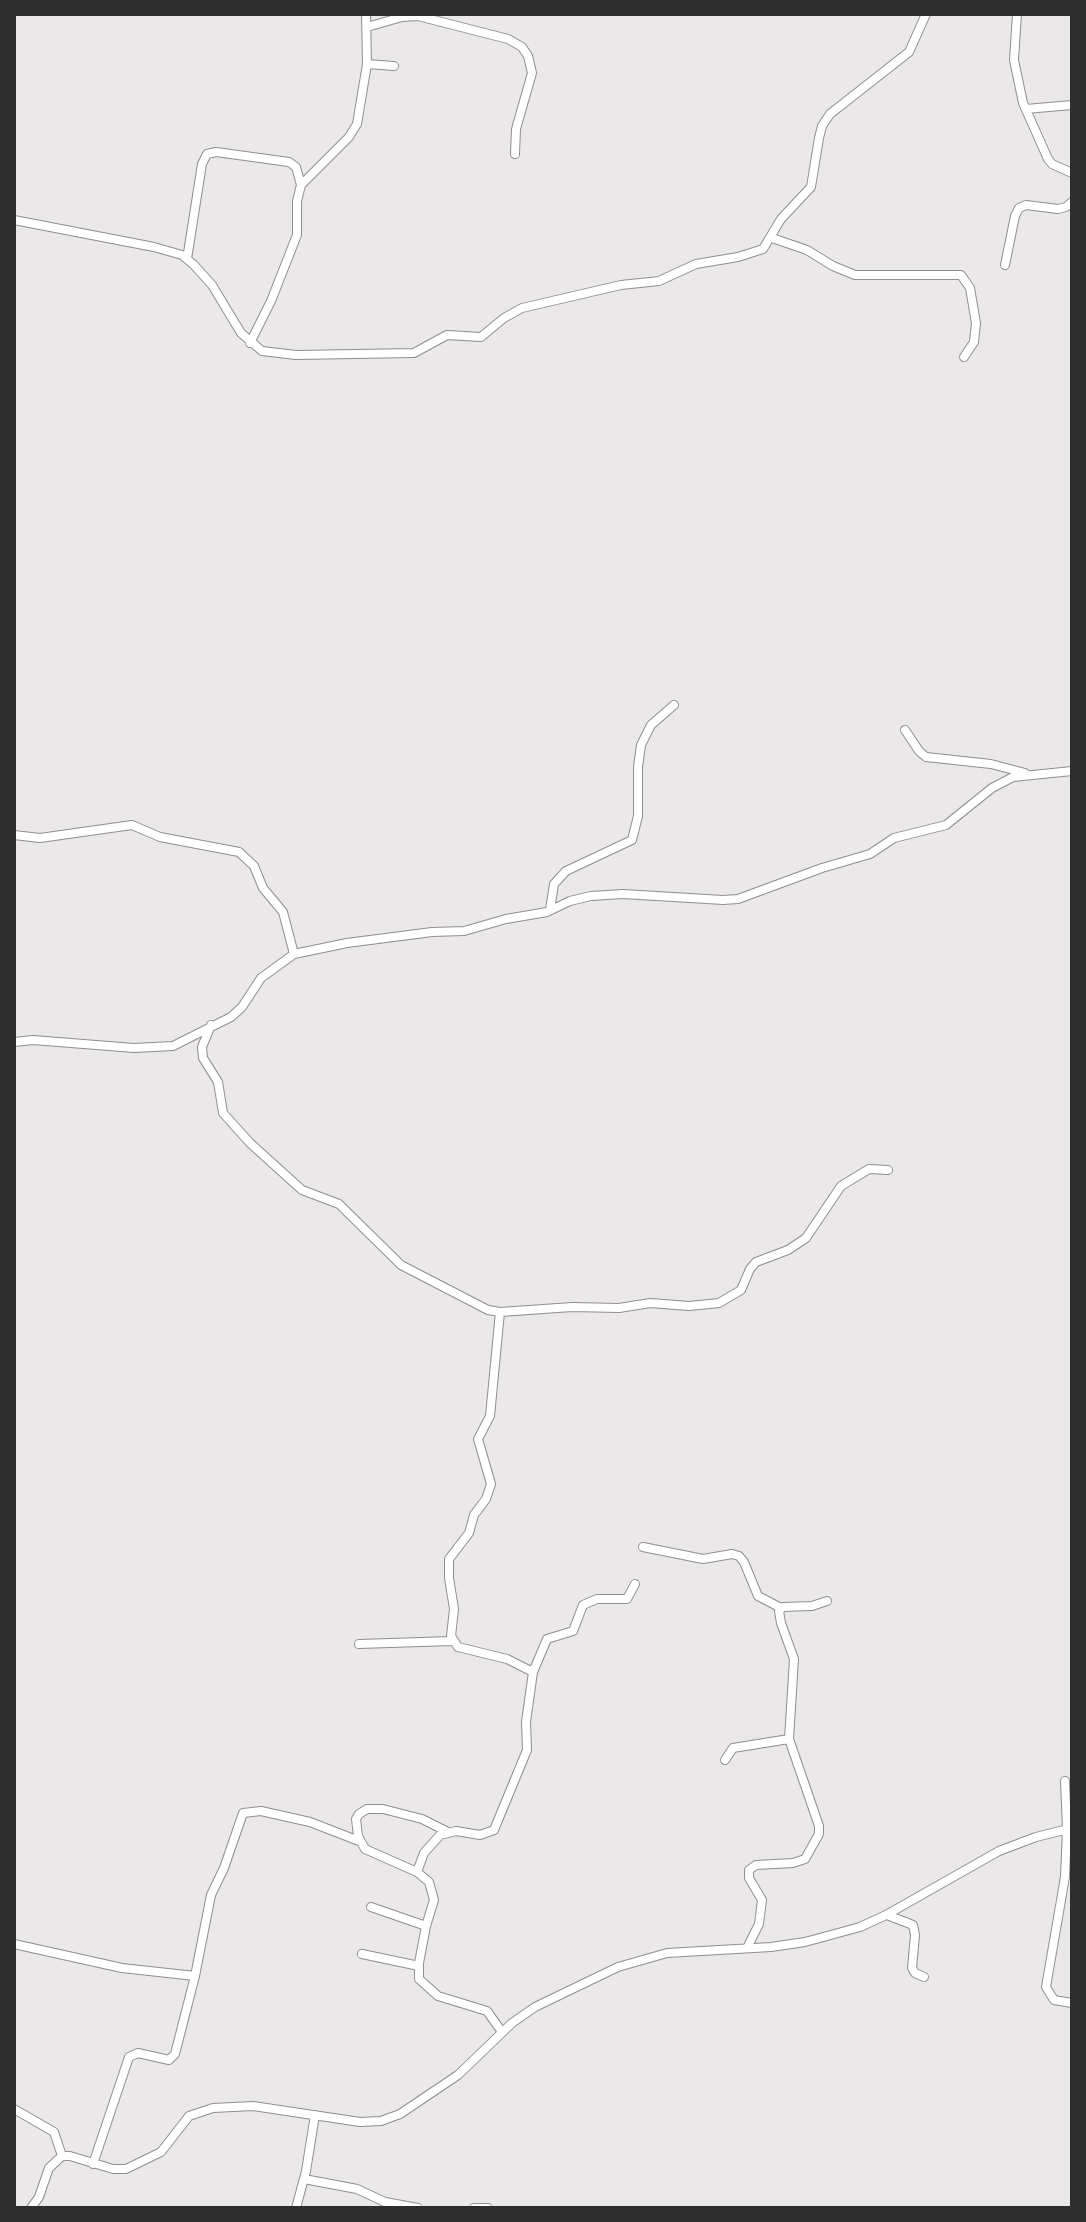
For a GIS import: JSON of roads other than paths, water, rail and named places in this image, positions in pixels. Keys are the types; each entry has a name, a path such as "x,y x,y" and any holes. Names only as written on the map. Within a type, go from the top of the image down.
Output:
{"street":[{"path":"301,185 349,137 357,124 367,64 366,14"},
{"path":"14,220 177,253 212,285 250,343 262,351 296,355 414,353 447,335 481,337 522,308 621,285 659,281 696,264 758,252 772,238 781,219 811,187 822,126 830,114 909,52 926,14"},
{"path":"1017,14 1015,70 1026,109 1052,164 1072,173"},
{"path":"367,27 392,19 418,16 508,39 522,47 532,73 516,129 515,154"},
{"path":"367,64 394,66"},
{"path":"1026,109 1072,105"},
{"path":"187,259 202,164 207,154 216,152 289,162 296,167 301,185 297,201 297,235 271,301 250,343"},
{"path":"1005,265 1019,208 1026,205 1058,209 1072,202"},
{"path":"772,238 807,250 855,275 961,275 970,288 976,323 974,342 964,357"},
{"path":"550,910 554,884 566,871 632,840 638,816 641,745 651,725 674,705"},
{"path":"905,730 926,757 1009,767 1026,774"},
{"path":"14,1042 33,1040 160,1049 181,1043 237,1012 261,978 294,954 347,943 464,931 550,910 580,898 604,895 738,899 870,854 894,838 946,825 992,788 1026,774 1072,771"},
{"path":"14,835 40,838 90,833 126,825 160,837 239,852 254,866 263,888 283,912 294,954"},
{"path":"211,1025 202,1047 203,1058 218,1082 223,1113 250,1143 302,1190 339,1204 401,1265 467,1300 500,1312 572,1307 619,1308 650,1303 689,1306 719,1303 741,1290 756,1262 788,1250 806,1238 841,1186 869,1169 888,1170"},
{"path":"452,1641 454,1609 449,1559 469,1533 474,1515 486,1499 491,1484 478,1439 490,1416 500,1312"},
{"path":"643,1547 703,1559 732,1554 739,1556 758,1596 781,1608 812,1606 827,1601"},
{"path":"359,1841 356,1819 367,1809 383,1809 422,1819 448,1832 491,1833 527,1750 526,1722 533,1672 547,1639 573,1631 583,1605 597,1599 627,1599 635,1584"},
{"path":"747,1948 759,1924 762,1900 749,1878 749,1870 756,1865 793,1863 805,1859 819,1834 819,1826 789,1739 794,1668 793,1655 780,1619 781,1608"},
{"path":"359,1644 452,1641 468,1651 507,1659 533,1672"},
{"path":"725,1760 733,1748 789,1739"},
{"path":"1065,1781 1070,1829 1046,1987 1054,2000 1072,2003"},
{"path":"93,2164 129,2057 138,2053 167,2059 174,2057 195,1976 211,1895 243,1813 261,1811 310,1822 359,1841 371,1853 417,1872 429,1882 434,1894 419,1979 438,1996 489,2013 501,2030"},
{"path":"33,2208 49,2168 62,2156 113,2169 126,2169 146,2161 167,2147 189,2116 213,2108 253,2106 370,2123 391,2118 467,2068 501,2030 547,2001 635,1961 667,1953 805,1942 860,1927 999,1851 1036,1837 1070,1829"},
{"path":"417,1872 424,1853 440,1835 448,1832"},
{"path":"371,1907 426,1926"},
{"path":"886,1915 913,1925 912,1968 924,1977"},
{"path":"14,1944 122,1968 195,1976"},
{"path":"362,1954 419,1966"},
{"path":"14,2109 54,2132 62,2156"},
{"path":"296,2208 315,2115"},
{"path":"304,2179 357,2189 385,2202 418,2208"},
{"path":"474,2208 488,2208"}]}
